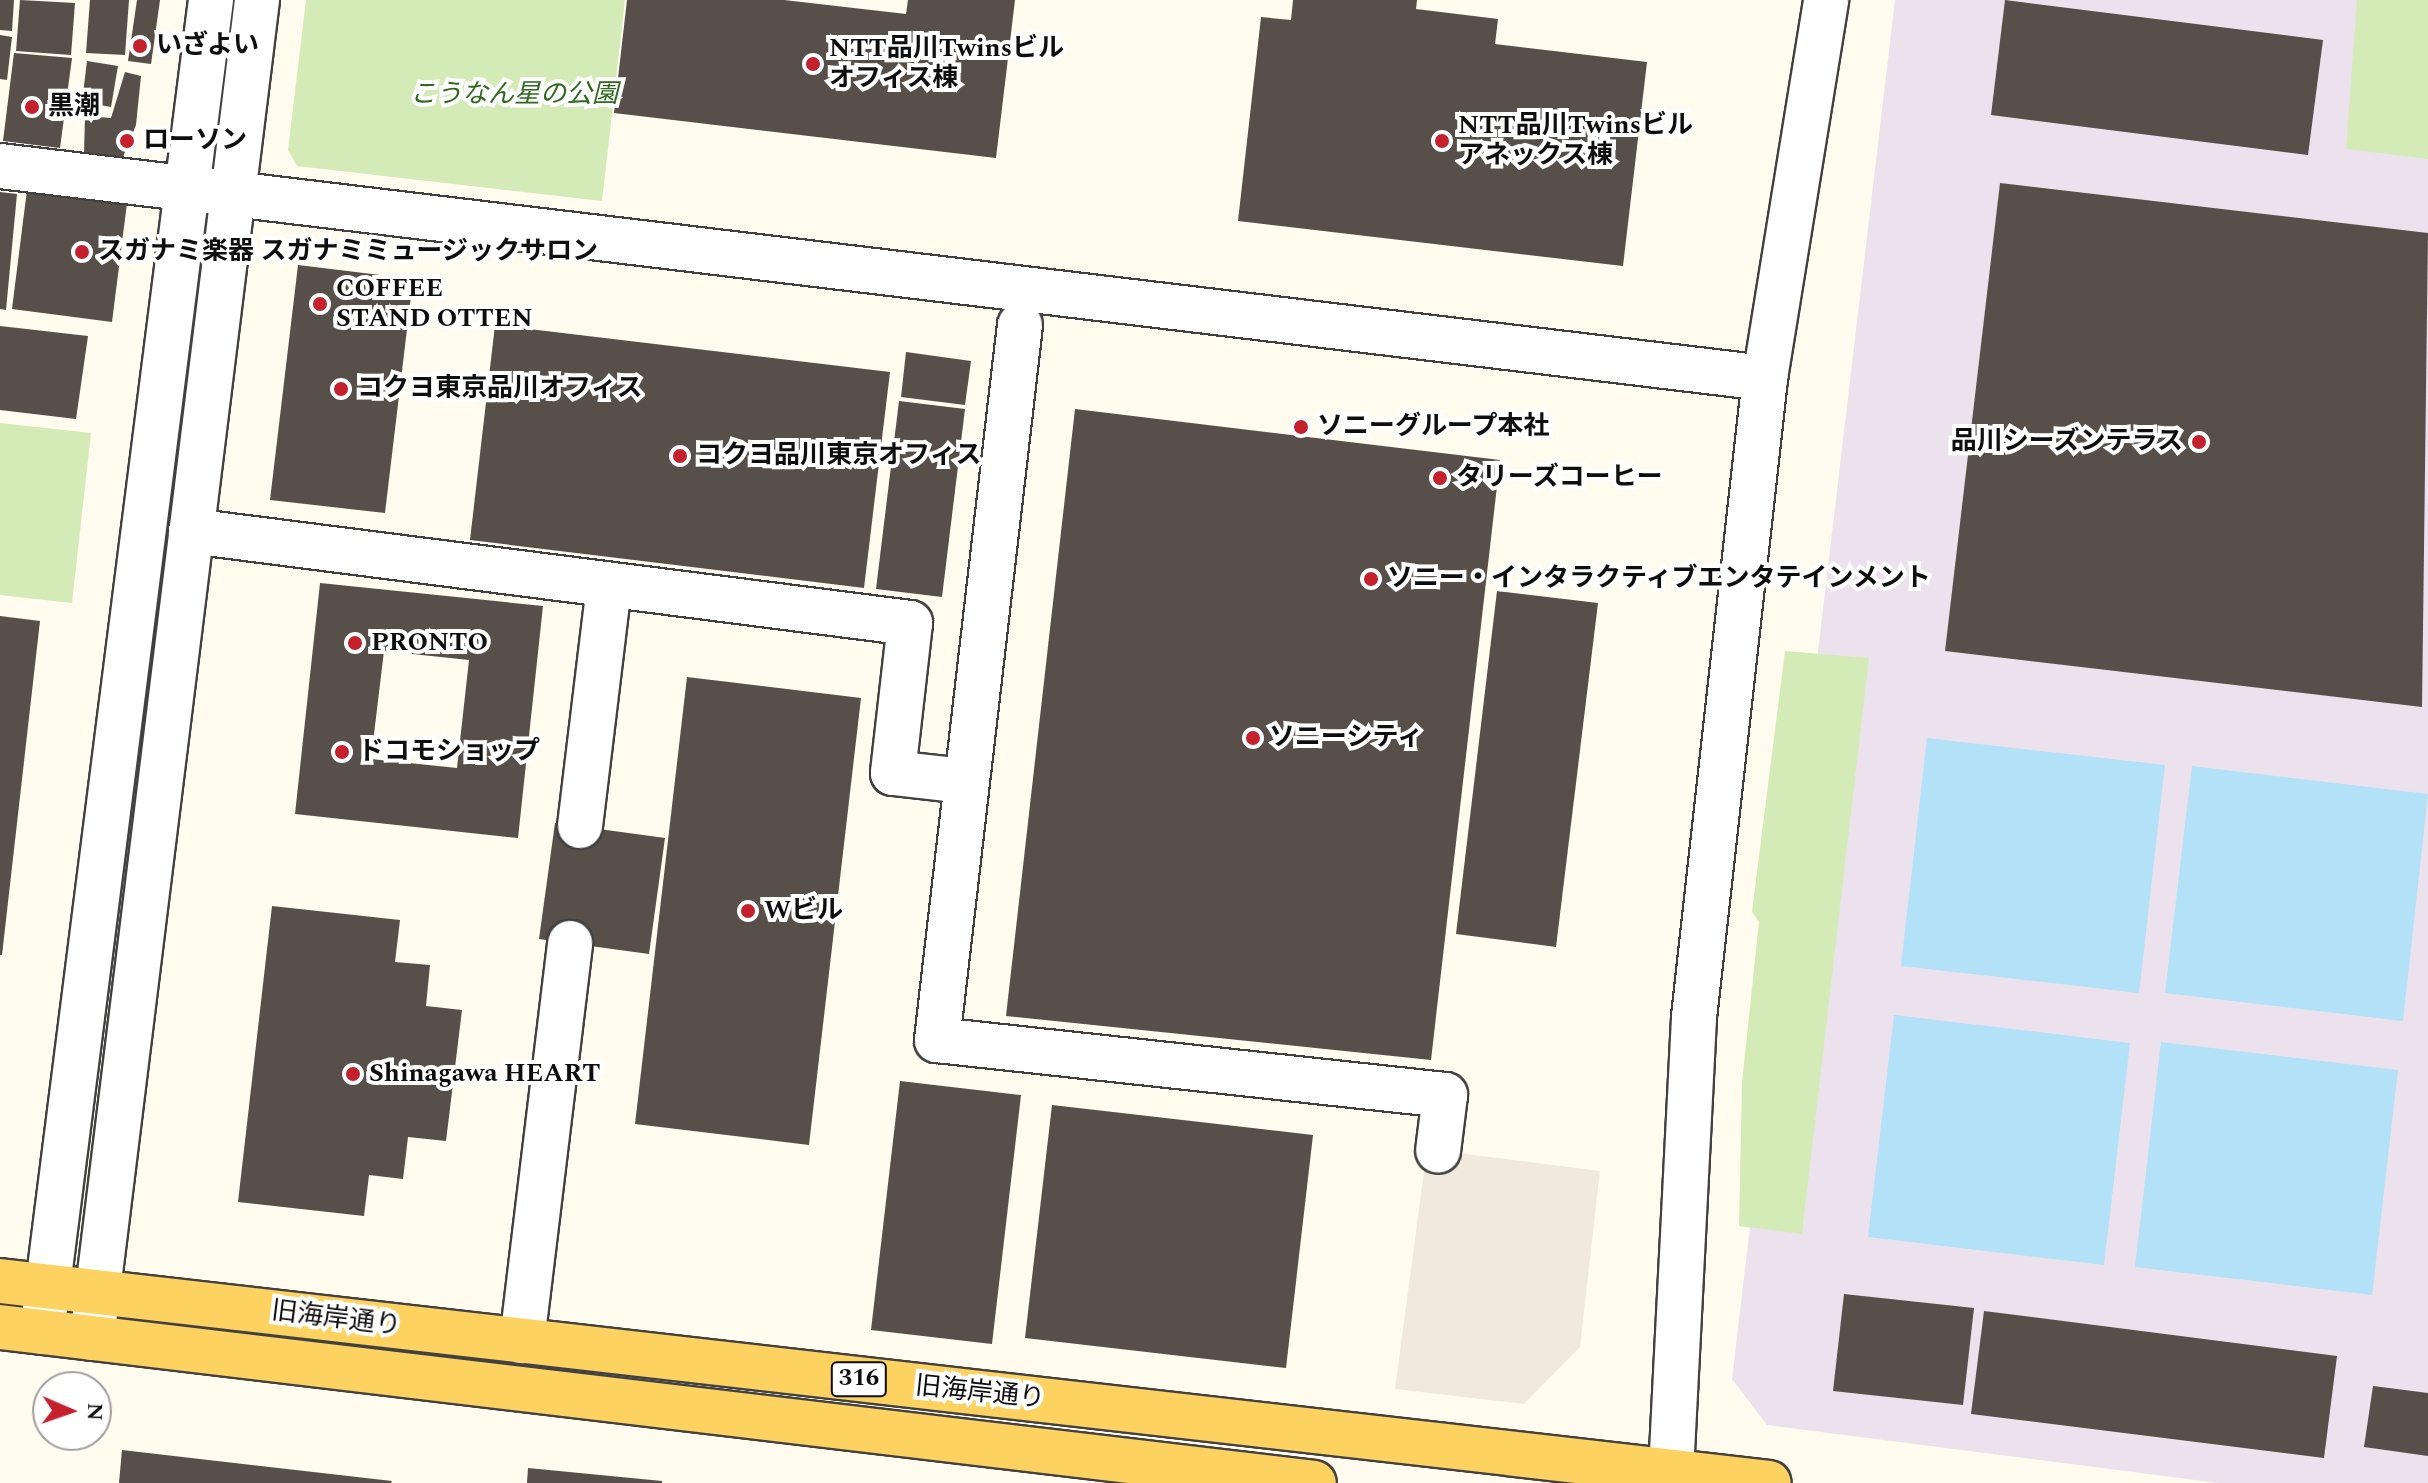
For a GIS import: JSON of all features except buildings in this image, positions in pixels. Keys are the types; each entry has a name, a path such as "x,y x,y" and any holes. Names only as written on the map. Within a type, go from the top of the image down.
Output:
{"main road":[{"name":"旧海岸通り","path":"0,1281 1615,1474 1769,1483"},
{"name":"旧海岸通り","path":"0,1327 1314,1483"}],"street":[{"path":"42,1332 190,189 211,0"},
{"path":"92,1338 257,0"},
{"path":"1671,1477 1694,1017 1765,378 1822,8"},
{"path":"0,166 1765,378"},
{"path":"1020,325 937,1040 1445,1095 1438,1151"},
{"path":"191,531 910,623 893,773 966,781"},
{"path":"580,826 609,585"},
{"path":"522,1341 570,943"}],"shaded area":[{"path":"1895,0 2428,0 2428,1483 2218,1483 1767,1425 1732,1379"},
{"path":"1427,1149 1600,1171 1580,1347 1524,1404 1395,1389"}],"green space":[{"name":"こうなん星の公園","path":"306,0 625,0 602,201 297,166 288,150"},
{"path":"2357,0 2428,0 2428,159 2346,149"},
{"path":"0,423 91,433 72,603 0,595"},
{"path":"1785,651 1869,658 1802,1234 1739,1226 1742,1082 1759,922 1752,912"}],"water":[{"path":"1927,738 2165,765 2139,993 1901,966"},
{"path":"2192,766 2428,794 2403,1021 2165,993"},
{"path":"1894,1015 2130,1043 2104,1265 1868,1237"},
{"path":"2161,1042 2398,1070 2372,1295 2135,1267"}],"place":[{"name":"いざよい","path":"140,46"},
{"name":"NTT品川Twinsビル オフィス棟","path":"813,64"},
{"name":"黒潮","path":"32,107"},
{"name":"ローソン","path":"127,141"},
{"name":"NTT品川Twinsビル アネックス棟","path":"1442,141"},
{"name":"スガナミ楽器 スガナミミュージックサロン","path":"82,252"},
{"name":"COFFEE STAND OTTEN","path":"320,304"},
{"name":"コクヨ東京品川オフィス","path":"341,389"},
{"name":"ソニーグループ本社","path":"1301,427"},
{"name":"品川シーズンテラス","path":"2199,442"},
{"name":"コクヨ品川東京オフィス","path":"680,456"},
{"name":"タリーズコーヒー","path":"1440,478"},
{"name":"ソニー・インタラクティブエンタテインメント","path":"1371,579"},
{"name":"PRONTO","path":"355,643"},
{"name":"ソニーシティ","path":"1253,738"},
{"name":"ドコモショップ","path":"342,752"},
{"name":"Wビル","path":"748,911"},
{"name":"Shinagawa HEART","path":"353,1074"}]}
